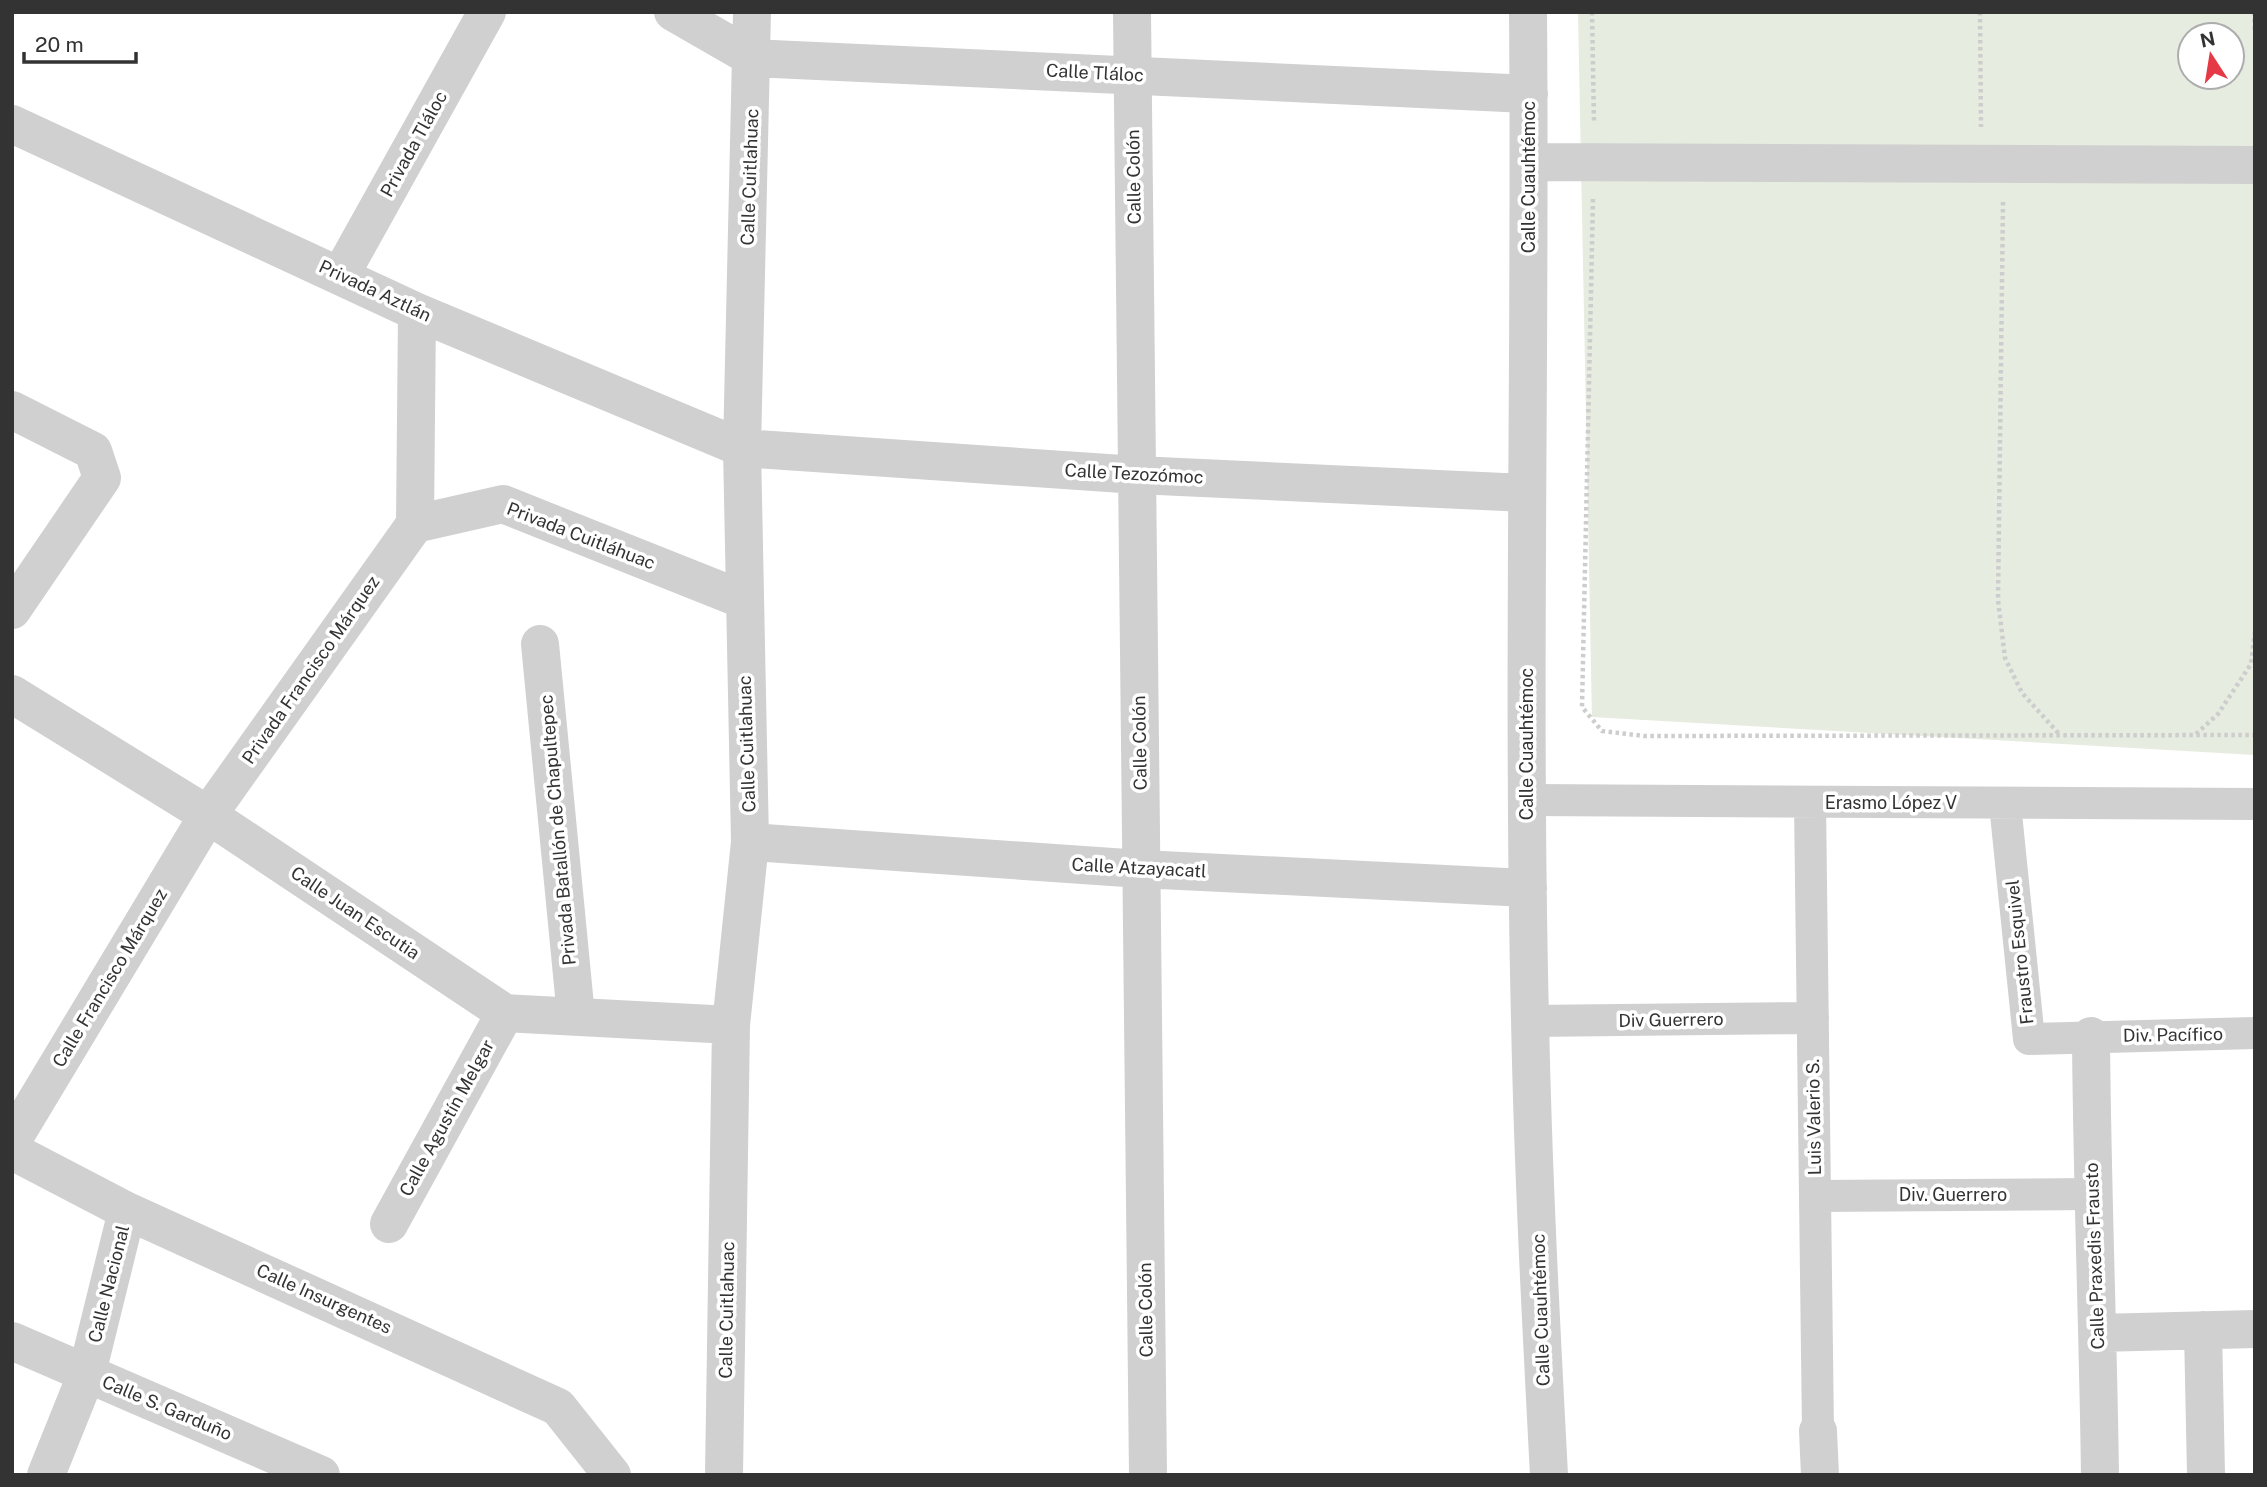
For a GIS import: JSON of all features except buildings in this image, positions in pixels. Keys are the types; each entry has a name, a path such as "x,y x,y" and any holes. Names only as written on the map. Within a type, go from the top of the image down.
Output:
{"street":[{"name":"Privada Tláloc","path":"340,276 487,12"},
{"name":"Calle Tláloc","path":"673,12 753,58 1529,94"},
{"name":"Calle Cuitlahuac","path":"724,1475 731,1026 750,842 742,448 752,12"},
{"name":"Calle Colón","path":"1132,12 1148,1475"},
{"name":"Calle Cuauhtémoc","path":"1528,12 1528,888 1530,1021 1549,1475"},
{"name":"Privada Aztlán","path":"12,124 417,312 742,448"},
{"path":"1530,162 2255,165"},
{"path":"415,524 417,312"},
{"path":"12,410 93,451 102,478 12,610"},
{"name":"Calle Tezozómoc","path":"742,448 1138,475 1526,493"},
{"name":"Privada Cuitláhuac","path":"415,524 503,504 744,600"},
{"name":"Privada Francisco Márquez","path":"208,815 415,524"},
{"name":"Privada Batallón de Chapultepec","path":"540,644 576,1016"},
{"name":"Calle Juan Escutia","path":"12,694 208,815 505,1013"},
{"name":"Erasmo López V","path":"1528,800 2255,804"},
{"name":"Luis Valerio S.","path":"1810,803 1818,1431"},
{"name":"Fraustro Esquivel","path":"2004,804 2029,1039 2091,1036"},
{"name":"Calle Francisco Márquez","path":"12,1141 208,815"},
{"name":"Calle Atzayacatl","path":"750,842 1141,869 1528,888"},
{"path":"505,1013 731,1026"},
{"name":"Calle Agustín Melgar","path":"389,1224 505,1013"},
{"name":"Div Guerrero","path":"1530,1021 1813,1018"},
{"name":"Div. Pacífico","path":"2091,1036 2255,1033"},
{"name":"Calle Praxedis Frausto","path":"2091,1036 2092,1194 2100,1475"},
{"name":"Calle Insurgentes","path":"12,1151 127,1211 558,1406 612,1475"},
{"name":"Div. Guerrero","path":"1815,1196 2092,1194"},
{"name":"Calle Nacional","path":"46,1475 87,1373 127,1211"},
{"path":"2098,1333 2255,1329"},
{"path":"2203,1330 2206,1475"},
{"name":"Calle S. Garduño","path":"12,1341 321,1475"},
{"path":"1818,1431 1819,1475"}],"path":[{"path":"1592,12 1594,162 1582,707 1602,731 1644,736 2255,735"},
{"path":"1980,12 1993,164 1998,600 2005,658 2022,693 2061,735"},
{"path":"2255,12 2255,33"},
{"path":"2196,735 2218,714 2250,664 2255,632"}],"shaded area":[{"path":"1578,12 2255,12 2255,755 1592,717"}]}
